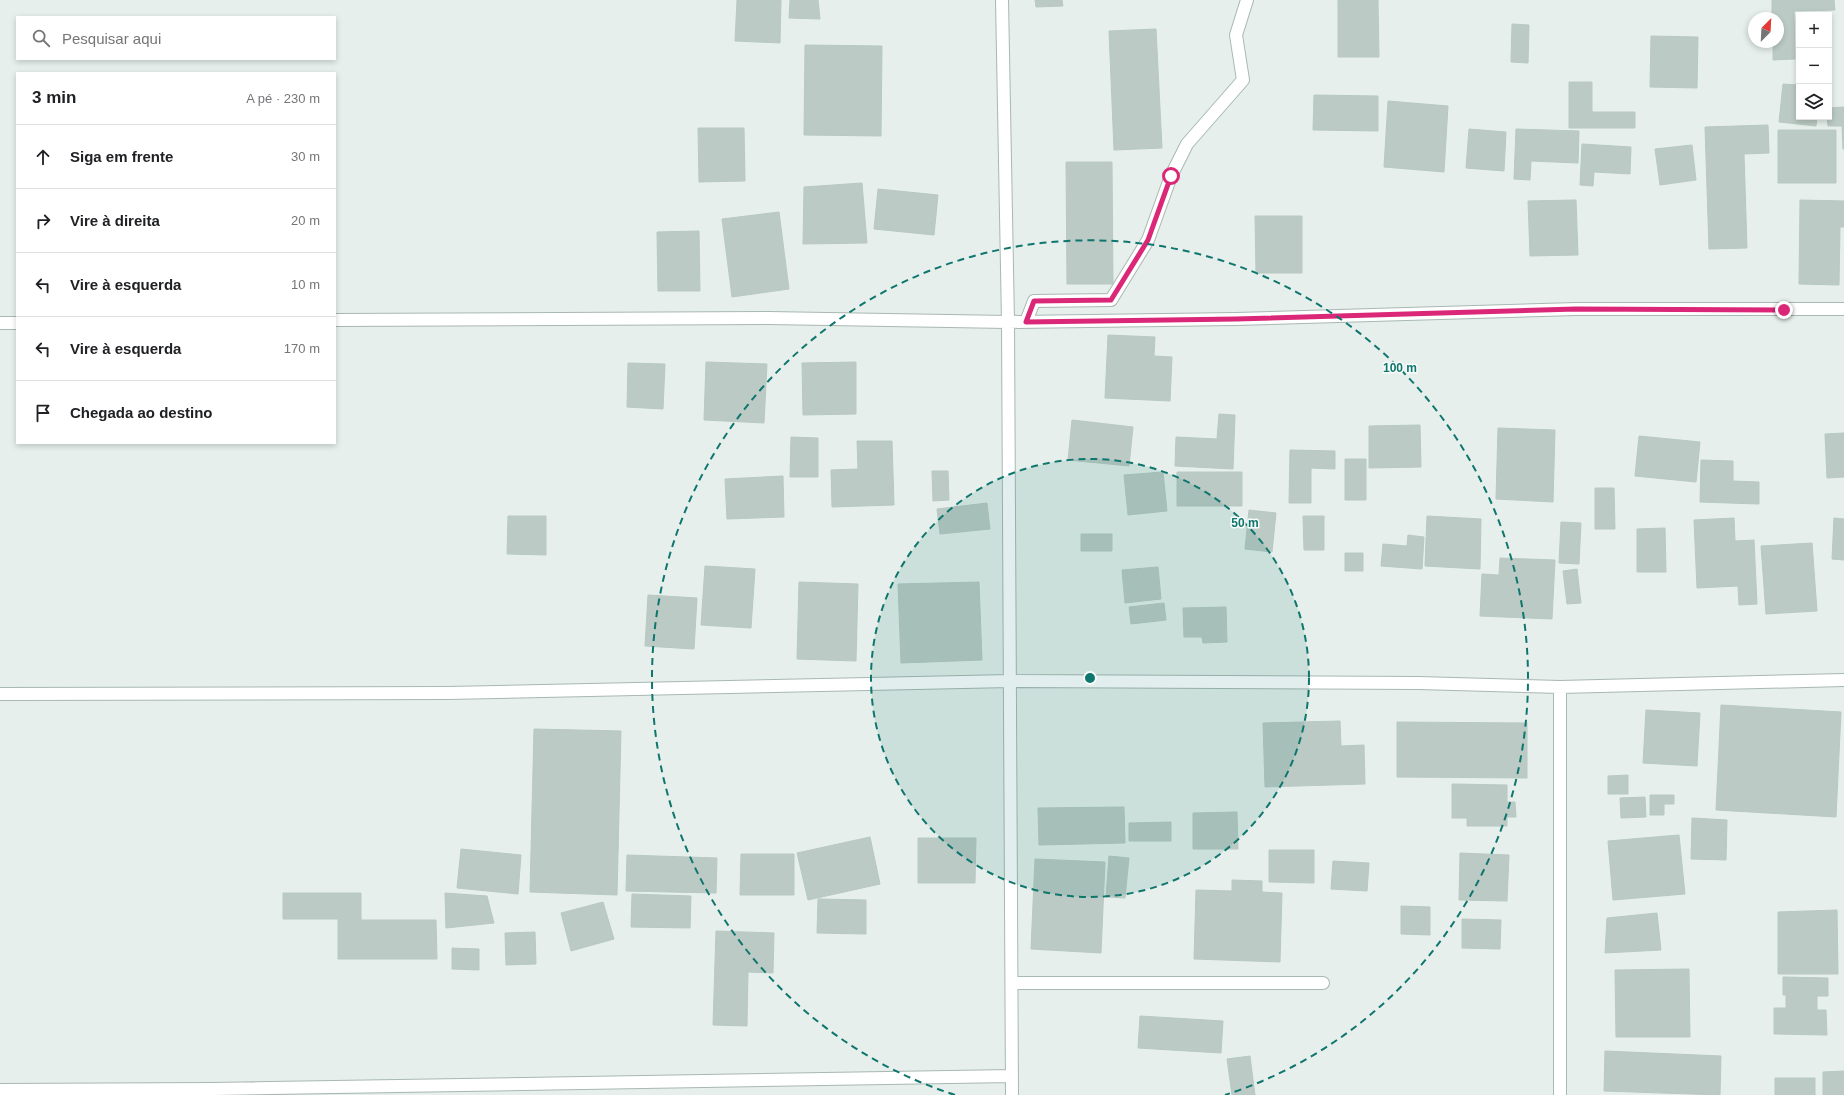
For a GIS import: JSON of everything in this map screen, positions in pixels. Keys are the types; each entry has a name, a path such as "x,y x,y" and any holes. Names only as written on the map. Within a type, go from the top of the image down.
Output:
{"street":[{"path":"1002,0 1008,322 1012,1095"},
{"path":"1026,322 1034,301 1111,300 1148,240 1171,176 1187,144 1243,80 1236,35 1246,0"},
{"path":"336,320 768,318 1026,322 1236,319 1576,309 1844,309"},
{"path":"0,323 16,323"},
{"path":"0,694 448,693 1010,681 1410,683 1560,687 1844,680"},
{"path":"1560,687 1560,1095"},
{"path":"1012,983 1323,983"},
{"path":"0,1090 221,1089 1012,1076"}],"building":[{"path":"737,0 781,0 780,43 735,41"},
{"path":"790,0 818,0 820,19 789,18"},
{"path":"1035,0 1062,0 1063,6 1036,7"},
{"path":"1338,0 1378,0 1379,57 1338,57"},
{"path":"1772,0 1834,0 1835,10 1794,11 1795,59 1773,60 1773,48 1784,48 1784,12 1772,12"},
{"path":"1512,24 1529,25 1528,63 1511,62"},
{"path":"1156,29 1162,148 1114,150 1109,31"},
{"path":"1651,36 1698,37 1697,88 1650,87"},
{"path":"805,45 882,46 881,136 804,135"},
{"path":"1569,82 1592,82 1592,112 1635,112 1635,128 1569,128"},
{"path":"1783,84 1796,85 1796,120 1817,120 1816,126 1779,122"},
{"path":"1314,95 1378,96 1378,131 1313,130"},
{"path":"1388,101 1448,106 1444,172 1384,167"},
{"path":"1844,107 1844,149 1842,126 1828,126 1827,120 1832,120 1832,108"},
{"path":"1768,125 1769,153 1744,154 1747,248 1709,249 1705,127"},
{"path":"698,128 744,128 745,181 699,182"},
{"path":"1469,129 1506,132 1504,171 1466,168"},
{"path":"1516,129 1579,131 1578,163 1531,161 1530,180 1514,179"},
{"path":"1778,130 1836,130 1836,183 1778,183"},
{"path":"1582,144 1631,147 1630,174 1594,172 1593,186 1580,185"},
{"path":"1692,145 1696,180 1660,185 1655,149"},
{"path":"1066,162 1112,162 1113,284 1067,284"},
{"path":"862,183 867,243 803,244 804,187"},
{"path":"878,189 938,195 934,235 874,229"},
{"path":"1576,200 1578,255 1530,256 1528,201"},
{"path":"1800,200 1844,201 1844,227 1840,227 1839,285 1799,284"},
{"path":"779,212 789,289 732,297 722,219"},
{"path":"1255,216 1302,216 1302,273 1256,273"},
{"path":"699,231 700,291 658,291 657,232"},
{"path":"1108,335 1155,337 1154,356 1172,357 1170,401 1105,398"},
{"path":"706,362 767,364 764,423 704,420"},
{"path":"856,362 856,414 803,415 802,363"},
{"path":"628,363 665,364 663,409 627,407"},
{"path":"1219,414 1235,415 1233,469 1175,466 1176,437 1217,439"},
{"path":"1072,420 1133,427 1129,466 1068,460"},
{"path":"1420,425 1421,467 1369,468 1369,426"},
{"path":"1498,428 1555,430 1553,502 1496,499"},
{"path":"1844,433 1844,477 1827,478 1825,434"},
{"path":"1639,436 1700,442 1696,482 1635,476"},
{"path":"791,437 818,438 818,477 790,477"},
{"path":"857,441 892,441 894,505 832,507 831,470 858,469"},
{"path":"1290,450 1335,451 1335,469 1311,468 1311,503 1289,503"},
{"path":"1345,459 1366,459 1366,500 1345,500"},
{"path":"1701,460 1733,461 1733,481 1759,482 1759,504 1700,502"},
{"path":"932,471 948,471 949,500 933,501"},
{"path":"1163,472 1167,511 1128,515 1124,475"},
{"path":"1177,472 1242,472 1242,506 1177,506"},
{"path":"783,476 784,517 727,519 725,479"},
{"path":"1595,488 1614,488 1615,529 1595,529"},
{"path":"987,503 990,529 940,534 937,509"},
{"path":"1249,510 1276,513 1272,552 1245,549"},
{"path":"508,516 546,516 546,555 507,554"},
{"path":"1303,516 1324,516 1324,550 1304,550"},
{"path":"1427,516 1481,519 1480,569 1425,566"},
{"path":"1734,518 1735,541 1754,540 1757,604 1739,605 1738,586 1697,588 1694,520"},
{"path":"1834,518 1844,519 1844,560 1832,559"},
{"path":"1561,522 1581,523 1579,564 1559,563"},
{"path":"1665,528 1666,572 1637,572 1637,529"},
{"path":"1081,534 1112,534 1112,551 1081,551"},
{"path":"1408,535 1424,537 1422,569 1381,566 1383,544 1407,546"},
{"path":"1812,543 1817,611 1766,614 1761,546"},
{"path":"1345,553 1363,553 1363,571 1345,571"},
{"path":"1500,558 1555,560 1552,619 1480,616 1482,574 1499,575"},
{"path":"705,566 755,569 751,628 701,625"},
{"path":"1158,567 1161,599 1125,603 1122,570"},
{"path":"1577,569 1581,603 1567,604 1563,571"},
{"path":"799,582 858,584 856,661 797,659"},
{"path":"979,582 982,660 901,663 898,584"},
{"path":"648,595 697,598 694,649 645,646"},
{"path":"1164,603 1166,620 1131,624 1129,607"},
{"path":"1226,607 1227,642 1203,643 1202,637 1184,637 1183,608"},
{"path":"1721,705 1841,712 1836,817 1716,810"},
{"path":"1646,710 1700,713 1697,766 1643,763"},
{"path":"1340,721 1341,746 1364,745 1365,784 1265,787 1263,723"},
{"path":"1397,722 1527,723 1527,778 1397,777"},
{"path":"534,729 621,731 617,895 530,892"},
{"path":"1628,775 1628,794 1608,794 1608,776"},
{"path":"1452,784 1507,785 1507,802 1515,802 1516,817 1507,817 1507,826 1467,826 1467,818 1452,818"},
{"path":"1650,795 1674,795 1674,804 1664,804 1664,815 1650,815"},
{"path":"1645,797 1646,817 1621,818 1620,798"},
{"path":"1124,807 1125,843 1039,845 1038,808"},
{"path":"1237,812 1238,849 1193,849 1193,813"},
{"path":"1692,818 1727,820 1726,860 1691,859"},
{"path":"1171,822 1171,841 1129,841 1129,823"},
{"path":"1679,835 1685,894 1613,900 1608,841"},
{"path":"870,837 880,884 808,900 797,853"},
{"path":"918,838 976,838 975,883 918,883"},
{"path":"461,849 521,855 518,894 457,888"},
{"path":"1269,850 1314,850 1314,883 1269,882"},
{"path":"1460,853 1509,855 1507,901 1459,900"},
{"path":"741,854 794,854 794,895 740,895"},
{"path":"627,855 717,858 716,893 626,891"},
{"path":"1109,856 1129,858 1125,898 1106,897"},
{"path":"1035,859 1105,862 1101,953 1031,949"},
{"path":"1333,861 1369,863 1367,891 1331,889"},
{"path":"1232,880 1262,881 1262,892 1282,893 1280,962 1194,959 1196,890 1232,891"},
{"path":"283,893 361,893 361,920 436,920 437,959 338,959 338,919 283,919"},
{"path":"445,893 487,896 494,923 446,928"},
{"path":"632,894 691,896 690,928 631,927"},
{"path":"818,899 866,900 866,934 817,933"},
{"path":"603,902 614,939 571,951 561,913"},
{"path":"1401,906 1430,907 1430,935 1401,934"},
{"path":"1837,910 1838,974 1778,974 1778,912"},
{"path":"1657,913 1661,950 1605,953 1607,918"},
{"path":"1462,919 1501,920 1500,949 1462,948"},
{"path":"716,931 774,933 773,973 748,972 747,1026 713,1025"},
{"path":"535,932 536,964 506,965 505,933"},
{"path":"452,948 479,949 479,970 452,969"},
{"path":"1689,969 1690,1037 1616,1037 1615,970"},
{"path":"1783,977 1828,978 1828,996 1817,996 1817,1010 1826,1010 1827,1035 1774,1034 1774,1008 1786,1008 1786,995 1783,995"},
{"path":"1140,1016 1223,1021 1221,1053 1138,1048"},
{"path":"1605,1051 1721,1056 1720,1095 1604,1091"},
{"path":"1250,1056 1255,1095 1232,1095 1227,1059"},
{"path":"1844,1071 1844,1095 1823,1095 1823,1072"},
{"path":"1775,1078 1815,1078 1815,1095 1775,1095"}],"route":[{"path":"1171,176 1148,240 1111,300 1034,301 1026,322 1236,319 1576,309 1784,310"}]}
